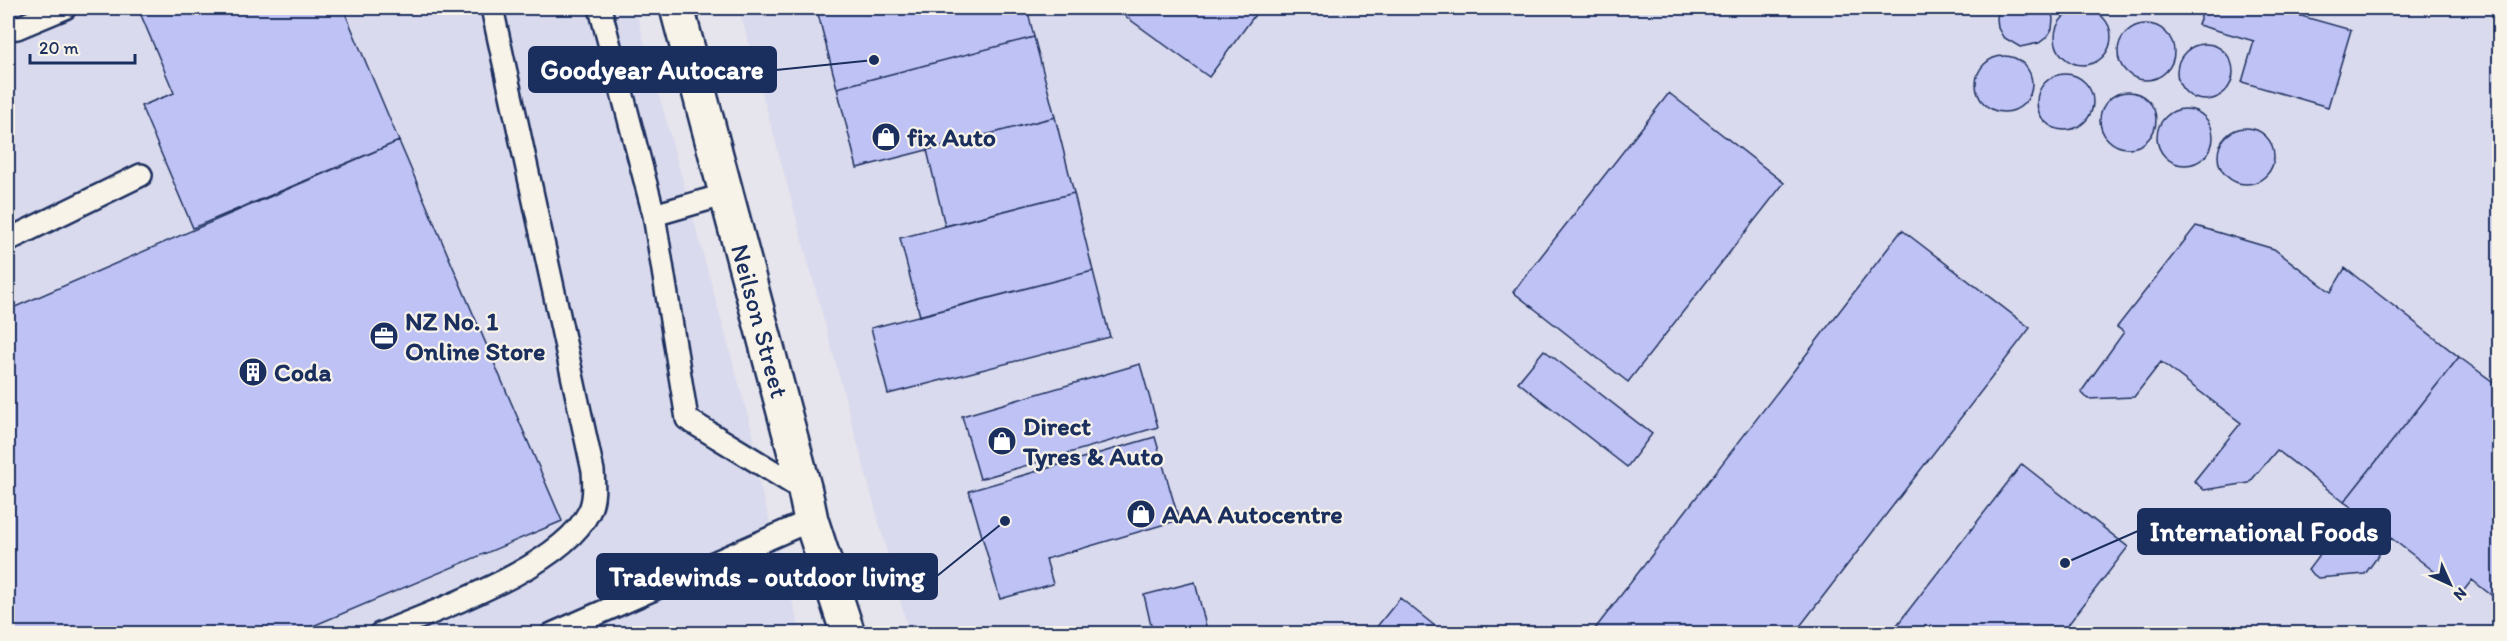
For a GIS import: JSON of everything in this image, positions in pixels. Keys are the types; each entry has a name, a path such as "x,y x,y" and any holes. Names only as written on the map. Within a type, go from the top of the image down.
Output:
{"main road":[{"name":"Neilson Street","path":"677,8 808,505 848,633"}],"lane":[{"path":"8,29 17,28 65,8"},
{"path":"380,633 503,581 546,555 572,535 589,512 593,500 593,471 492,8"},
{"path":"552,633 808,505 687,419 654,214 600,8"},
{"path":"8,240 141,175"},
{"path":"654,214 727,194"}],"shaded area":[{"path":"8,8 635,8 754,438 756,472 801,633 8,633"},
{"path":"739,8 2499,8 2499,633 909,633"}],"building":[{"path":"138,8 343,8 399,141 193,228 141,106 174,93"},
{"path":"828,8 1027,8 1034,37 837,88 817,10"},
{"path":"1114,8 1260,8 1209,77"},
{"path":"1999,8 2051,8 2052,29 2039,43 2020,47 2003,37 1998,28"},
{"path":"2204,8 2273,8 2351,30 2328,107 2242,82 2254,41 2198,25"},
{"path":"2078,9 2088,9 2103,17 2109,26 2111,37 2109,48 2103,57 2088,65 2078,65 2067,60 2060,53 2055,42 2055,32 2060,21 2067,14"},
{"path":"2141,24 2151,24 2166,32 2172,41 2174,52 2172,63 2166,72 2151,80 2141,80 2130,75 2123,68 2118,57 2118,47 2123,36 2130,29"},
{"path":"1034,37 1055,117 857,168 837,88"},
{"path":"2200,44 2210,44 2225,52 2231,61 2233,72 2231,83 2225,92 2210,100 2200,100 2189,95 2182,88 2177,77 2177,67 2182,56 2189,49"},
{"path":"1999,56 2009,56 2024,64 2030,73 2032,84 2030,95 2024,104 2009,112 1999,112 1988,107 1981,100 1976,89 1976,79 1981,68 1988,61"},
{"path":"2059,74 2071,74 2085,82 2093,96 2091,113 2085,122 2071,130 2059,130 2042,118 2037,108 2037,96 2049,79"},
{"path":"2122,92 2134,92 2148,100 2156,114 2154,131 2148,140 2134,148 2122,148 2105,136 2100,126 2100,114 2112,97"},
{"path":"1669,93 1784,183 1628,382 1513,292"},
{"path":"2180,109 2190,109 2205,117 2211,126 2213,137 2211,148 2205,157 2190,165 2180,165 2169,160 2162,153 2157,142 2157,132 2162,121 2169,114"},
{"path":"1055,117 1074,193 945,226 927,150"},
{"path":"2241,128 2251,128 2266,136 2272,145 2274,156 2272,167 2266,176 2251,184 2241,184 2230,179 2223,172 2218,161 2218,151 2223,140 2230,133"},
{"name":"Coda","path":"399,141 562,521 294,634 8,634 8,310"},
{"path":"1074,193 1093,271 920,316 900,238"},
{"path":"2196,226 2274,249 2331,292 2345,268 2459,357 2344,502 2277,450 2249,483 2204,490 2194,481 2241,423 2161,362 2134,397 2088,399 2081,392 2124,332 2117,327"},
{"path":"1902,230 2030,328 1794,634 1591,634"},
{"path":"1093,271 1110,337 888,394 871,328"},
{"path":"1544,350 1652,434 1627,467 1518,382"},
{"path":"2459,357 2500,387 2500,602 2472,580 2462,593 2391,538 2365,574 2318,578 2308,570 2354,509 2344,502"},
{"path":"1140,364 1158,427 980,479 962,416"},
{"path":"1155,437 1179,520 1046,559 1053,584 1000,599 969,491"},
{"path":"2022,464 2128,547 2061,634 1890,634"},
{"path":"1195,582 1208,634 1153,634 1144,595"},
{"path":"1400,598 1445,634 1371,634"}],"place":[{"name":"Goodyear Autocare","path":"874,60"},
{"name":"fix Auto","path":"886,137"},
{"name":"NZ No. 1 Online Store","path":"384,336"},
{"name":"Coda","path":"253,372"},
{"name":"Direct Tyres & Auto","path":"1002,441"},
{"name":"AAA Autocentre","path":"1141,514"},
{"name":"Tradewinds - outdoor living","path":"1005,521"},
{"name":"International Foods","path":"2065,563"}]}
